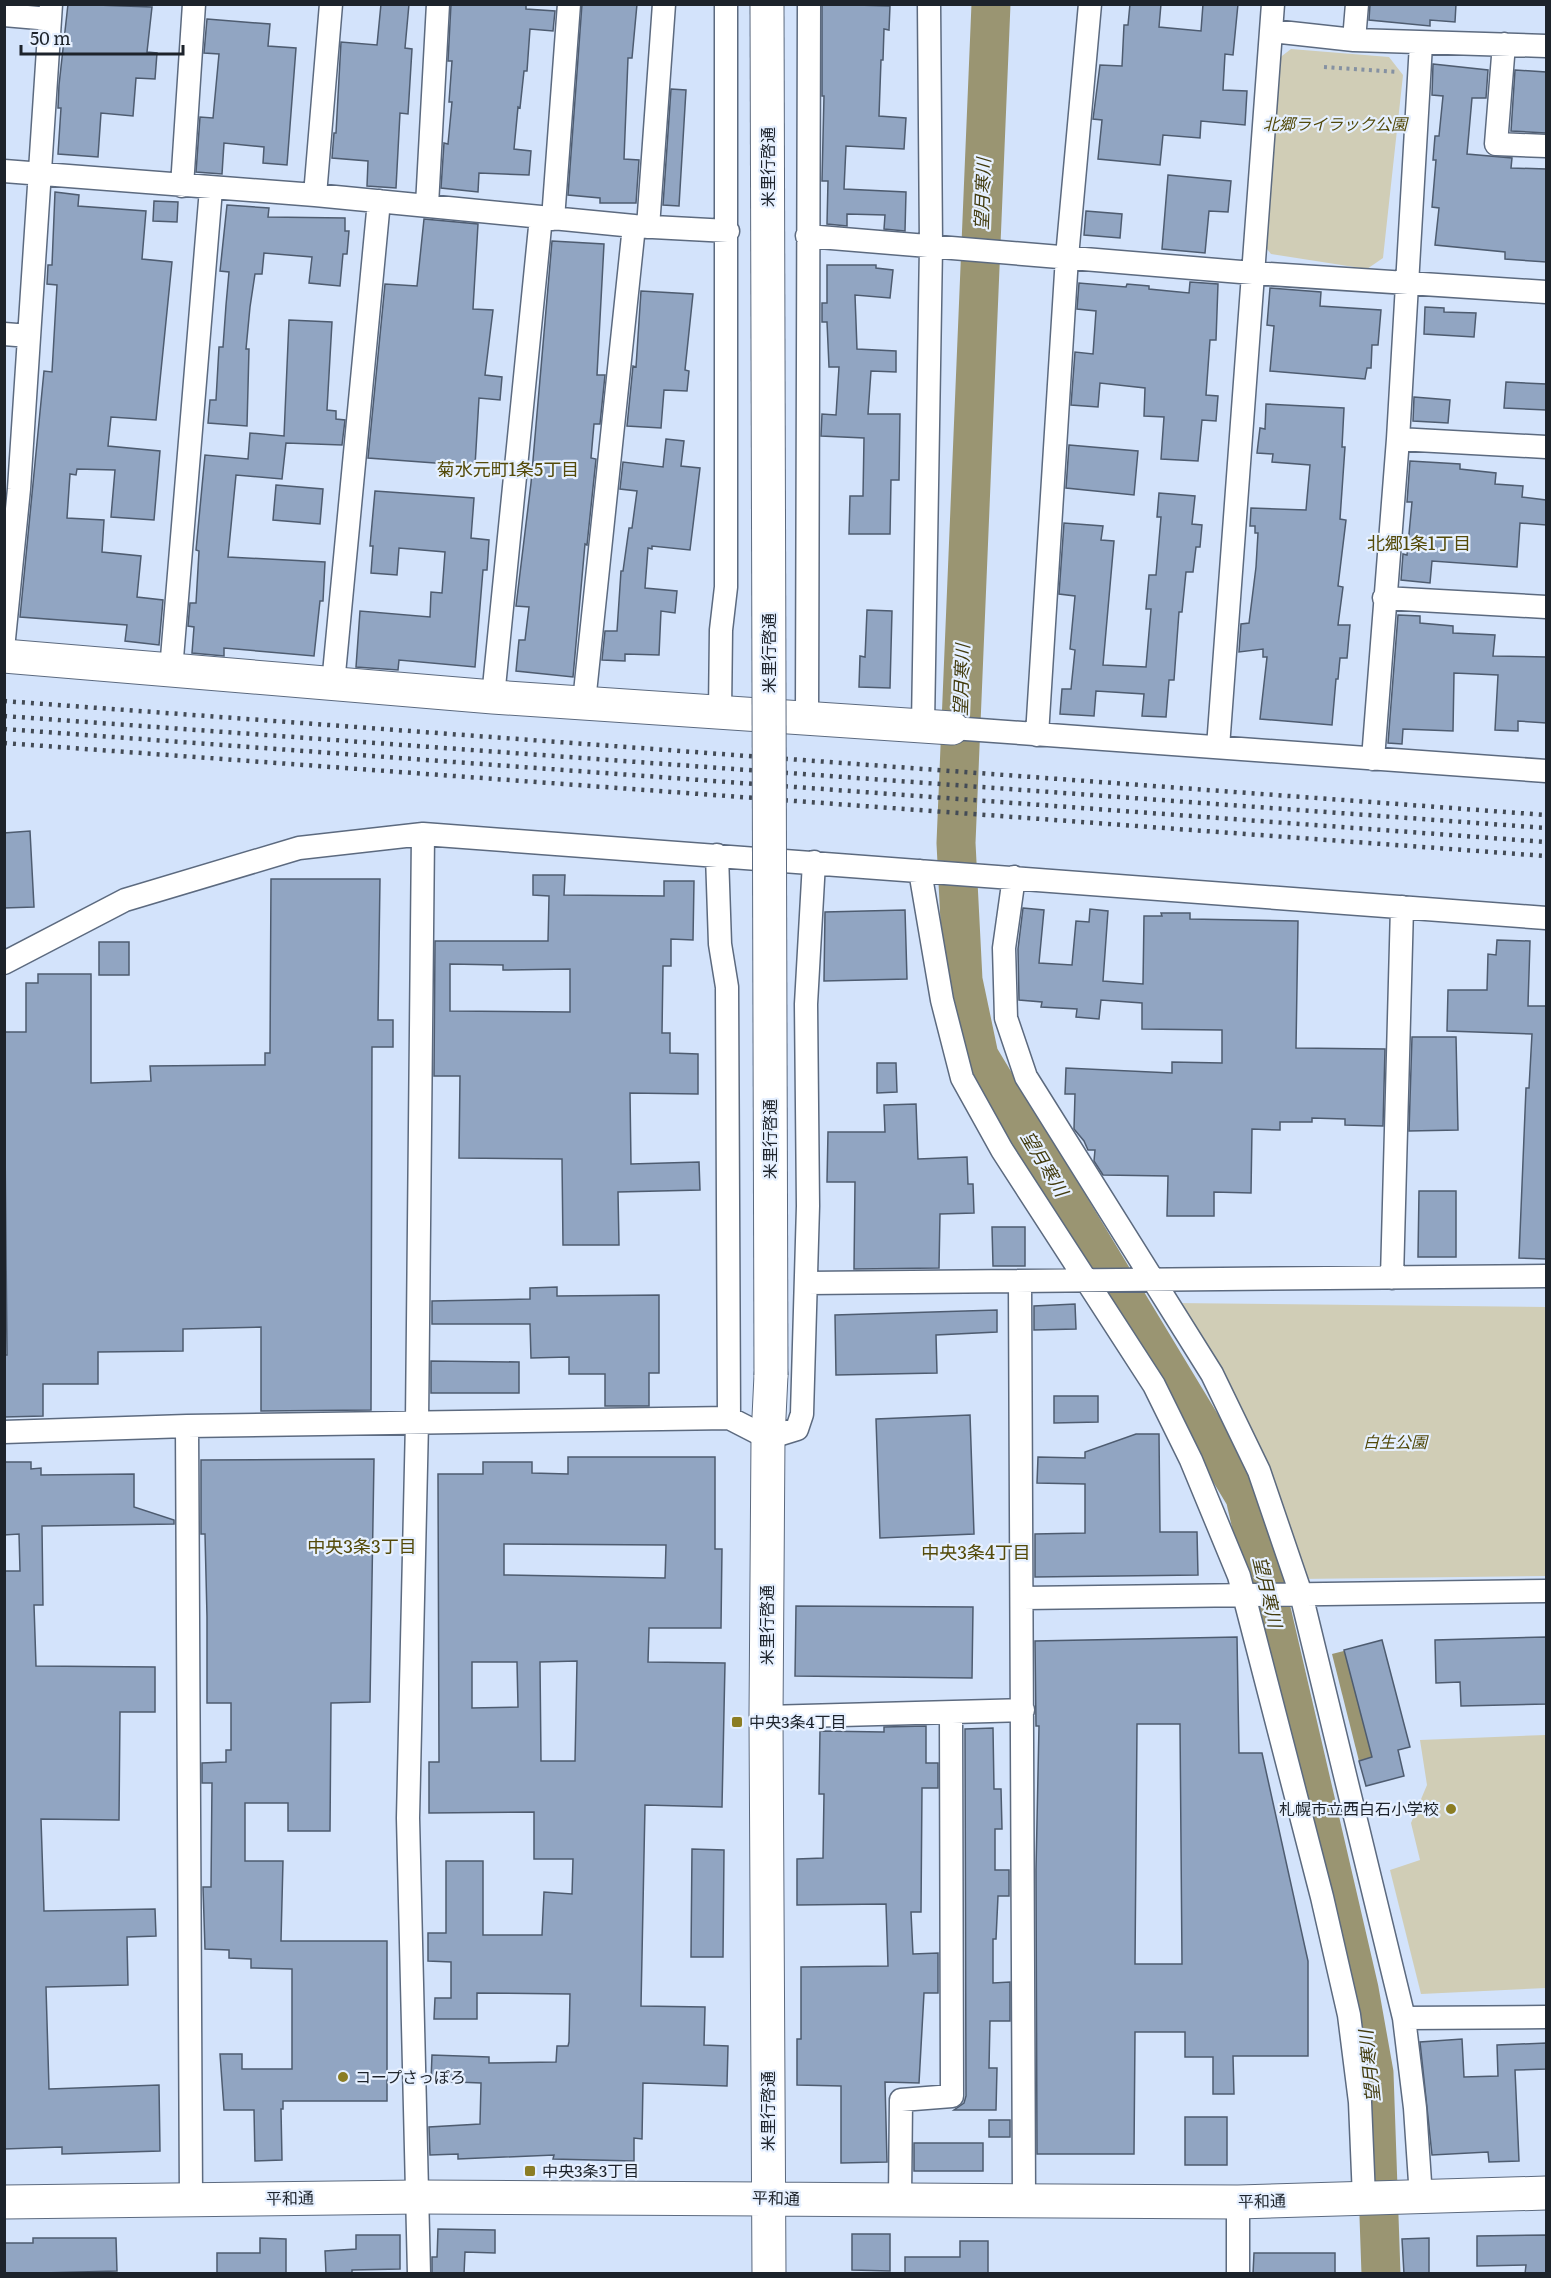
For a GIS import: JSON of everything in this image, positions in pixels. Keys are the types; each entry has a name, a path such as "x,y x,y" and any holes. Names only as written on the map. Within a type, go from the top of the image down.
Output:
{"street":[{"path":"182,186 194,4"},
{"path":"315,195 331,4"},
{"path":"427,205 438,4"},
{"path":"493,697 569,4"},
{"path":"584,702 641,226 664,4"},
{"path":"720,712 721,630 726,587 728,231 726,4"},
{"name":"米里行啓通","path":"767,4 771,1375 768,1438 766,1717 769,2274"},
{"path":"807,717 809,4"},
{"path":"929,4 937,727"},
{"path":"1037,735 1067,257 1090,4"},
{"path":"1218,747 1273,4"},
{"path":"1354,40 1357,4"},
{"path":"4,15 51,12 29,336 11,488 4,639"},
{"path":"1272,31 1354,40 1421,44 1546,46"},
{"path":"1373,759 1398,439 1421,44"},
{"path":"1504,44 1496,144 1546,146"},
{"path":"4,171 211,189 315,195 641,226 728,231"},
{"path":"171,670 211,189"},
{"path":"333,684 379,201"},
{"path":"807,236 1252,273 1546,292"},
{"path":"4,334 29,336"},
{"path":"1398,439 1546,447"},
{"path":"1384,598 1546,607"},
{"path":"4,656 493,697 807,717 1546,771"},
{"path":"419,2274 419,2197 408,1818 417,1422 423,834"},
{"path":"4,963 125,900 299,848 423,834 1546,918"},
{"path":"717,855 720,944 727,987 729,1418"},
{"path":"4,1432 187,1426 729,1418 768,1438 797,1429 802,1414 807,1283 807,1004 814,862"},
{"path":"920,872 942,1000 962,1078 1002,1150 1096,1282 1165,1407 1191,1460 1239,1576 1250,1594 1348,2015 1360,2102 1369,2198"},
{"path":"1007,877 1004,948 1006,1018 1026,1077 1147,1281 1212,1374 1259,1471 1295,1594 1404,2018 1415,2108 1415,2197"},
{"path":"1392,1278 1402,907"},
{"path":"807,1283 1546,1276"},
{"path":"1020,1282 1024,2198"},
{"path":"187,1426 191,2200"},
{"path":"1023,1598 1546,1591"},
{"path":"766,1717 1023,1710"},
{"path":"900,2198 901,2100 952,2096 951,1713"},
{"path":"1404,2018 1546,2017"},
{"name":"平和通","path":"4,2202 419,2197 1024,2198 1238,2202 1546,2193"},
{"path":"1238,2202 1238,2274"}],"path":[{"path":"1324,67 1418,74"}],"green space":[{"name":"北郷ライラック公園","path":"1291,49 1389,57 1403,75 1383,258 1367,269 1271,254 1262,243 1278,59"},
{"name":"白生公園","path":"1173,1303 1546,1307 1546,1576 1298,1579"},
{"path":"1546,1735 1546,1988 1421,1994 1390,1870 1420,1860 1411,1823 1427,1785 1420,1740"}],"shaded area":[{"path":"1371,1644 1398,1751 1359,1761 1332,1654"}],"building":[{"path":"68,4 152,7 147,52 157,53 155,79 136,78 133,116 101,113 98,157 58,154 61,108 58,108 59,85"},
{"path":"381,4 409,4 405,48 412,49 408,114 400,113 396,188 367,186 368,161 332,158 334,133 336,133 341,42 377,45"},
{"path":"451,4 526,4 526,9 555,11 553,31 530,29 527,71 524,71 520,108 518,107 514,149 531,151 529,175 479,173 478,192 441,188 444,143 448,144 452,102 449,102 452,61 448,61"},
{"path":"582,4 637,4 632,58 628,58 624,159 639,160 636,203 600,203 600,198 568,195"},
{"path":"822,4 890,6 889,30 884,29 879,116 906,118 904,149 846,146 844,189 906,192 905,231 884,229 885,215 847,214 847,226 827,224 828,181 822,181 824,96 822,96"},
{"path":"1130,4 1161,4 1159,27 1201,31 1203,4 1238,4 1233,55 1225,54 1223,90 1247,91 1245,125 1201,121 1200,138 1163,135 1160,165 1098,159 1102,120 1093,119 1100,65 1122,66 1124,25 1128,25"},
{"path":"1370,4 1456,4 1455,22 1430,20 1430,26 1369,20"},
{"path":"207,19 270,24 268,46 296,48 287,165 263,163 264,147 224,143 222,174 196,172 200,117 213,118 219,54 204,53"},
{"path":"1433,64 1488,70 1486,98 1472,98 1467,154 1512,158 1511,168 1546,169 1546,262 1505,259 1505,252 1435,245 1439,208 1432,207 1436,160 1433,160 1435,136 1439,136 1443,96 1432,95"},
{"path":"1515,70 1546,72 1546,133 1511,131"},
{"path":"671,89 686,90 679,206 663,205"},
{"path":"1168,175 1231,181 1228,212 1209,211 1205,253 1162,249"},
{"path":"55,192 79,195 78,206 146,211 142,259 172,262 156,420 111,417 108,446 160,451 154,520 111,517 115,470 77,469 76,475 70,474 67,518 104,520 102,552 141,556 137,597 163,600 159,645 125,641 127,625 20,617 44,371 52,372 57,285 47,284 48,265 52,265"},
{"path":"154,201 178,202 177,222 153,221"},
{"path":"227,205 269,208 268,217 345,218 345,231 349,231 347,254 343,254 340,286 309,283 312,257 264,253 262,274 255,274 250,307 246,349 249,349 247,426 208,423 210,400 216,400 219,347 223,347 229,272 220,271"},
{"path":"1086,211 1122,214 1120,238 1084,235"},
{"path":"424,219 478,224 473,309 493,310 485,375 502,377 500,400 479,398 475,466 368,458 385,284 417,286"},
{"path":"552,241 604,244 597,375 605,375 600,424 594,424 591,458 596,459 587,545 585,544 573,677 516,671 519,640 525,640 529,607 516,606 531,483"},
{"path":"827,265 876,265 876,268 893,270 890,298 855,295 857,349 896,351 896,372 871,371 868,414 900,414 899,480 891,480 890,534 849,534 850,496 863,496 864,438 821,436 822,414 836,415 839,367 829,367 827,322 822,322 822,303 827,303"},
{"path":"1190,282 1218,284 1216,340 1210,340 1206,395 1218,396 1216,421 1202,420 1198,461 1161,459 1164,417 1144,416 1145,388 1100,383 1098,407 1071,405 1075,352 1093,354 1096,311 1077,309 1079,283 1126,287 1127,284 1149,286 1149,289 1189,293"},
{"path":"1270,288 1321,292 1320,306 1381,310 1378,345 1372,345 1371,368 1367,368 1365,379 1270,371 1274,326 1267,325"},
{"path":"641,291 693,294 685,370 689,371 687,391 664,390 661,428 627,426 633,366 636,367"},
{"path":"1425,307 1444,308 1444,312 1476,313 1474,337 1424,334"},
{"path":"289,320 332,322 327,410 336,411 336,419 345,420 342,445 286,443 282,479 236,475 228,557 325,562 323,601 320,601 314,656 224,648 224,656 192,653 194,627 188,626 190,603 196,603 199,551 196,550 205,455 248,459 250,433 284,436"},
{"path":"1506,382 1546,384 1546,410 1504,408"},
{"path":"1414,397 1450,400 1448,423 1413,421"},
{"path":"1266,404 1344,408 1342,447 1345,447 1340,519 1346,520 1338,586 1343,587 1338,625 1350,625 1347,658 1340,658 1338,679 1336,679 1332,725 1260,719 1267,657 1263,657 1263,649 1239,652 1241,624 1249,623 1256,567 1258,533 1255,533 1255,526 1250,526 1251,508 1306,510 1310,465 1272,462 1273,454 1257,453 1260,428 1265,429"},
{"path":"666,439 684,441 681,466 700,468 690,550 652,546 652,549 648,548 645,588 677,591 675,613 661,611 659,655 625,654 625,661 602,660 605,631 617,631 621,571 623,571 629,528 632,528 637,491 620,489 623,462 663,467"},
{"path":"1069,445 1138,451 1134,495 1066,488"},
{"path":"1410,461 1460,464 1460,469 1496,473 1495,484 1523,486 1522,497 1546,500 1546,525 1520,523 1517,567 1432,561 1430,583 1401,580 1403,554 1407,555 1412,502 1407,502"},
{"path":"276,485 323,489 320,524 273,520"},
{"path":"375,491 474,498 471,538 489,540 487,570 483,570 475,667 399,660 398,670 356,667 360,611 430,617 431,592 442,593 445,552 399,548 397,575 371,573 373,546 370,546"},
{"path":"1159,493 1195,496 1192,524 1202,525 1200,547 1196,547 1193,572 1186,572 1182,612 1179,612 1174,680 1169,680 1166,717 1142,716 1144,694 1096,691 1094,716 1060,714 1062,689 1071,689 1075,650 1070,649 1075,596 1059,594 1064,523 1103,526 1101,540 1114,541 1103,665 1146,667 1151,609 1146,609 1149,575 1156,575 1161,517 1157,517"},
{"path":"867,610 892,611 890,688 859,687 860,656 865,657"},
{"path":"1398,615 1420,616 1420,623 1453,626 1453,633 1495,635 1493,656 1546,657 1546,723 1518,721 1518,731 1495,730 1498,675 1454,673 1453,731 1403,729 1402,744 1388,743"},
{"path":"30,831 34,907 4,908 4,833"},
{"path":"533,875 565,875 564,895 664,896 664,881 694,881 693,940 671,939 671,966 663,966 662,1033 670,1033 670,1053 698,1054 698,1094 630,1093 631,1164 699,1162 700,1190 618,1192 619,1245 563,1245 562,1159 459,1158 460,1076 434,1076 435,941 548,941 549,896 533,895","holes":["450,964 503,965 503,970 570,969 570,1012 450,1011"]},
{"path":"271,879 380,879 378,1020 393,1020 393,1047 372,1047 371,1410 261,1411 261,1327 183,1329 183,1351 98,1352 98,1384 43,1384 43,1416 4,1417 4,1355 7,1355 4,1032 26,1032 26,983 38,983 38,974 91,974 91,1083 151,1081 150,1066 265,1065 265,1053 270,1053"},
{"path":"1023,908 1044,910 1039,963 1072,965 1076,921 1089,922 1090,909 1108,911 1103,981 1143,984 1144,916 1162,916 1161,913 1190,913 1190,919 1298,921 1296,1048 1385,1049 1383,1126 1345,1125 1345,1119 1312,1118 1312,1122 1280,1122 1280,1130 1252,1129 1251,1193 1214,1192 1214,1216 1167,1216 1168,1176 1103,1175 1094,1161 1095,1150 1088,1150 1074,1129 1075,1094 1065,1094 1066,1068 1172,1073 1172,1062 1222,1063 1222,1030 1142,1029 1142,1003 1101,1000 1099,1019 1076,1017 1077,1009 1041,1007 1042,1002 1019,1000 1018,949"},
{"path":"905,910 907,979 824,981 825,912"},
{"path":"1497,940 1530,941 1528,1006 1546,1006 1546,1259 1519,1258 1526,1088 1529,1088 1532,1034 1447,1031 1448,990 1487,990 1488,954 1496,955"},
{"path":"99,942 129,942 129,975 99,975"},
{"path":"1412,1037 1456,1037 1458,1130 1409,1131"},
{"path":"877,1063 896,1063 897,1092 877,1093"},
{"path":"916,1104 918,1159 967,1157 968,1184 973,1184 974,1213 940,1214 939,1268 854,1269 855,1182 827,1182 828,1132 885,1132 884,1105"},
{"path":"1419,1191 1456,1191 1456,1257 1418,1257"},
{"path":"992,1227 1025,1227 1025,1266 993,1266"},
{"path":"557,1287 557,1296 659,1295 659,1373 649,1373 649,1406 605,1406 605,1374 569,1374 569,1357 531,1358 530,1324 432,1324 432,1301 530,1299 530,1288"},
{"path":"1075,1304 1076,1329 1034,1330 1034,1306"},
{"path":"997,1310 997,1332 936,1335 937,1373 836,1375 835,1315"},
{"path":"431,1361 519,1362 519,1393 431,1393"},
{"path":"1054,1396 1098,1396 1098,1422 1054,1423"},
{"path":"970,1415 974,1534 880,1538 876,1419"},
{"path":"1136,1434 1159,1434 1160,1532 1197,1532 1198,1575 1035,1577 1035,1534 1085,1533 1085,1484 1037,1483 1038,1457 1085,1458 1085,1452"},
{"path":"568,1457 715,1457 715,1549 722,1549 721,1628 649,1628 648,1662 725,1663 722,1807 645,1805 641,2006 705,2007 704,2045 728,2046 727,2086 643,2083 642,2139 634,2138 634,2161 553,2159 554,2155 458,2159 458,2154 430,2155 429,2127 480,2124 481,2083 431,2081 432,2055 489,2057 489,2063 556,2062 557,2046 568,2046 569,2042 570,1994 477,1993 477,2019 434,2019 435,1998 451,1998 451,1962 428,1961 428,1933 446,1933 446,1861 483,1861 483,1935 542,1935 544,1892 572,1894 573,1859 534,1859 534,1812 429,1813 429,1762 439,1762 438,1474 483,1474 483,1462 532,1462 532,1473 568,1474","holes":["504,1544 666,1545 665,1578 504,1575","577,1661 575,1761 541,1761 540,1662","472,1662 517,1662 518,1707 472,1708"]},
{"path":"374,1459 370,1702 331,1703 330,1831 288,1831 288,1803 245,1803 245,1861 283,1861 281,1941 387,1941 387,2101 283,2101 283,2109 281,2109 282,2160 255,2161 254,2110 224,2110 220,2054 242,2054 242,2069 292,2069 292,1969 251,1968 251,1959 229,1958 229,1950 205,1949 203,1887 211,1887 212,1783 202,1783 202,1763 226,1762 226,1750 231,1750 231,1703 207,1703 205,1534 201,1534 201,1460"},
{"path":"4,1462 31,1462 31,1469 41,1468 41,1475 134,1474 134,1507 174,1520 174,1524 42,1526 43,1605 34,1605 36,1666 155,1667 155,1712 120,1712 119,1820 41,1819 44,1911 155,1909 156,1936 127,1937 128,1985 46,1987 49,2089 159,2085 160,2151 62,2154 62,2147 4,2149 4,1571 20,1571 19,1534 4,1535"},
{"path":"796,1606 973,1607 972,1678 795,1676"},
{"path":"1237,1637 1239,1753 1262,1753 1308,1961 1308,2056 1233,2056 1234,2094 1213,2094 1213,2057 1185,2057 1185,2032 1135,2032 1134,2154 1037,2154 1036,1870 1039,1726 1036,1726 1035,1641","holes":["1137,1724 1180,1724 1182,1964 1135,1964"]},
{"path":"1546,1637 1546,1704 1461,1706 1460,1682 1436,1683 1435,1640"},
{"path":"1382,1640 1410,1747 1398,1750 1404,1776 1366,1786 1359,1761 1372,1757 1344,1650"},
{"path":"926,1726 926,1763 938,1763 938,1788 922,1788 921,1912 911,1912 913,1954 938,1953 938,1993 924,1993 919,2083 885,2082 887,2162 841,2163 841,2086 797,2085 797,2039 801,2039 801,1967 888,1966 886,1904 797,1905 797,1859 823,1858 824,1794 819,1794 820,1731 884,1732 884,1727"},
{"path":"993,1728 994,1789 1001,1789 1002,1829 995,1829 995,1870 1009,1870 1009,1896 998,1896 996,1939 993,1939 993,1983 1010,1982 1010,2021 990,2021 989,2068 997,2068 996,2110 954,2110 964,2103 966,2096 965,1729"},
{"path":"692,1849 724,1850 723,1957 691,1957"},
{"path":"1462,2039 1464,2077 1498,2076 1497,2045 1546,2043 1546,2069 1515,2070 1519,2161 1489,2162 1488,2152 1432,2155 1420,2042"},
{"path":"1185,2117 1227,2117 1227,2165 1185,2165"},
{"path":"989,2120 1010,2120 1010,2137 989,2137"},
{"path":"914,2143 983,2143 983,2171 914,2171"},
{"path":"438,2229 495,2230 495,2253 465,2252 464,2274 432,2274 432,2257 437,2257"},
{"path":"852,2234 890,2234 890,2271 852,2270"},
{"path":"356,2235 400,2235 400,2269 352,2270 352,2274 326,2274 325,2251 356,2249"},
{"path":"1546,2235 1546,2274 1525,2274 1526,2265 1477,2266 1477,2236"},
{"path":"33,2238 116,2238 117,2271 4,2274 4,2243 33,2243"},
{"path":"260,2238 286,2239 286,2274 217,2274 217,2253 260,2253"},
{"path":"1429,2238 1429,2274 1404,2274 1402,2239"},
{"path":"960,2241 988,2241 988,2274 905,2274 905,2257 960,2257"},
{"path":"1254,2253 1335,2253 1335,2274 1253,2274"}],"waterway":[{"name":"望月寒川","path":"991,4 956,843 963,980 979,1056 1245,1497 1359,1989 1374,2073 1381,2274"}],"railway":[{"path":"4,701 1546,815"},
{"path":"4,716 1546,828"},
{"path":"4,729 1546,842"},
{"path":"4,743 1546,856"}],"place":[{"name":"中央3条4丁目","path":"737,1722"},
{"name":"札幌市立西白石小学校","path":"1451,1809"},
{"name":"コープさっぽろ","path":"343,2077"},
{"name":"中央3条3丁目","path":"530,2171"}],"district":[{"name":"菊水元町1条5丁目","path":"508,470"},
{"name":"北郷1条1丁目","path":"1419,544"},
{"name":"中央3条3丁目","path":"362,1547"},
{"name":"中央3条4丁目","path":"976,1553"}]}
